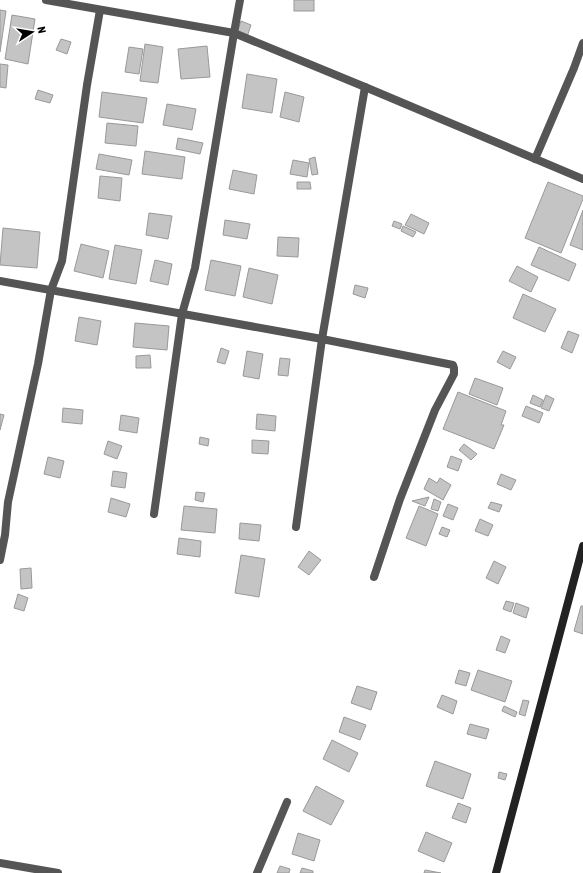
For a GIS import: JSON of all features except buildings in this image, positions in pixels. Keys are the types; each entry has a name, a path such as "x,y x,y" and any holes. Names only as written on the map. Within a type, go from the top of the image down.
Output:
{"main road":[{"path":"496,873 583,546"}],"street":[{"path":"46,0 234,33 583,179"},
{"path":"154,514 182,314 195,268 240,0"},
{"path":"0,560 5,535 8,502 38,364 51,290 62,261 87,85 100,10"},
{"path":"535,159 574,68 583,43"},
{"path":"296,526 322,339 365,87"},
{"path":"0,281 322,339 453,365 454,374 435,410 400,500 374,577"},
{"path":"257,873 287,802"},
{"path":"0,863 58,873"}]}
